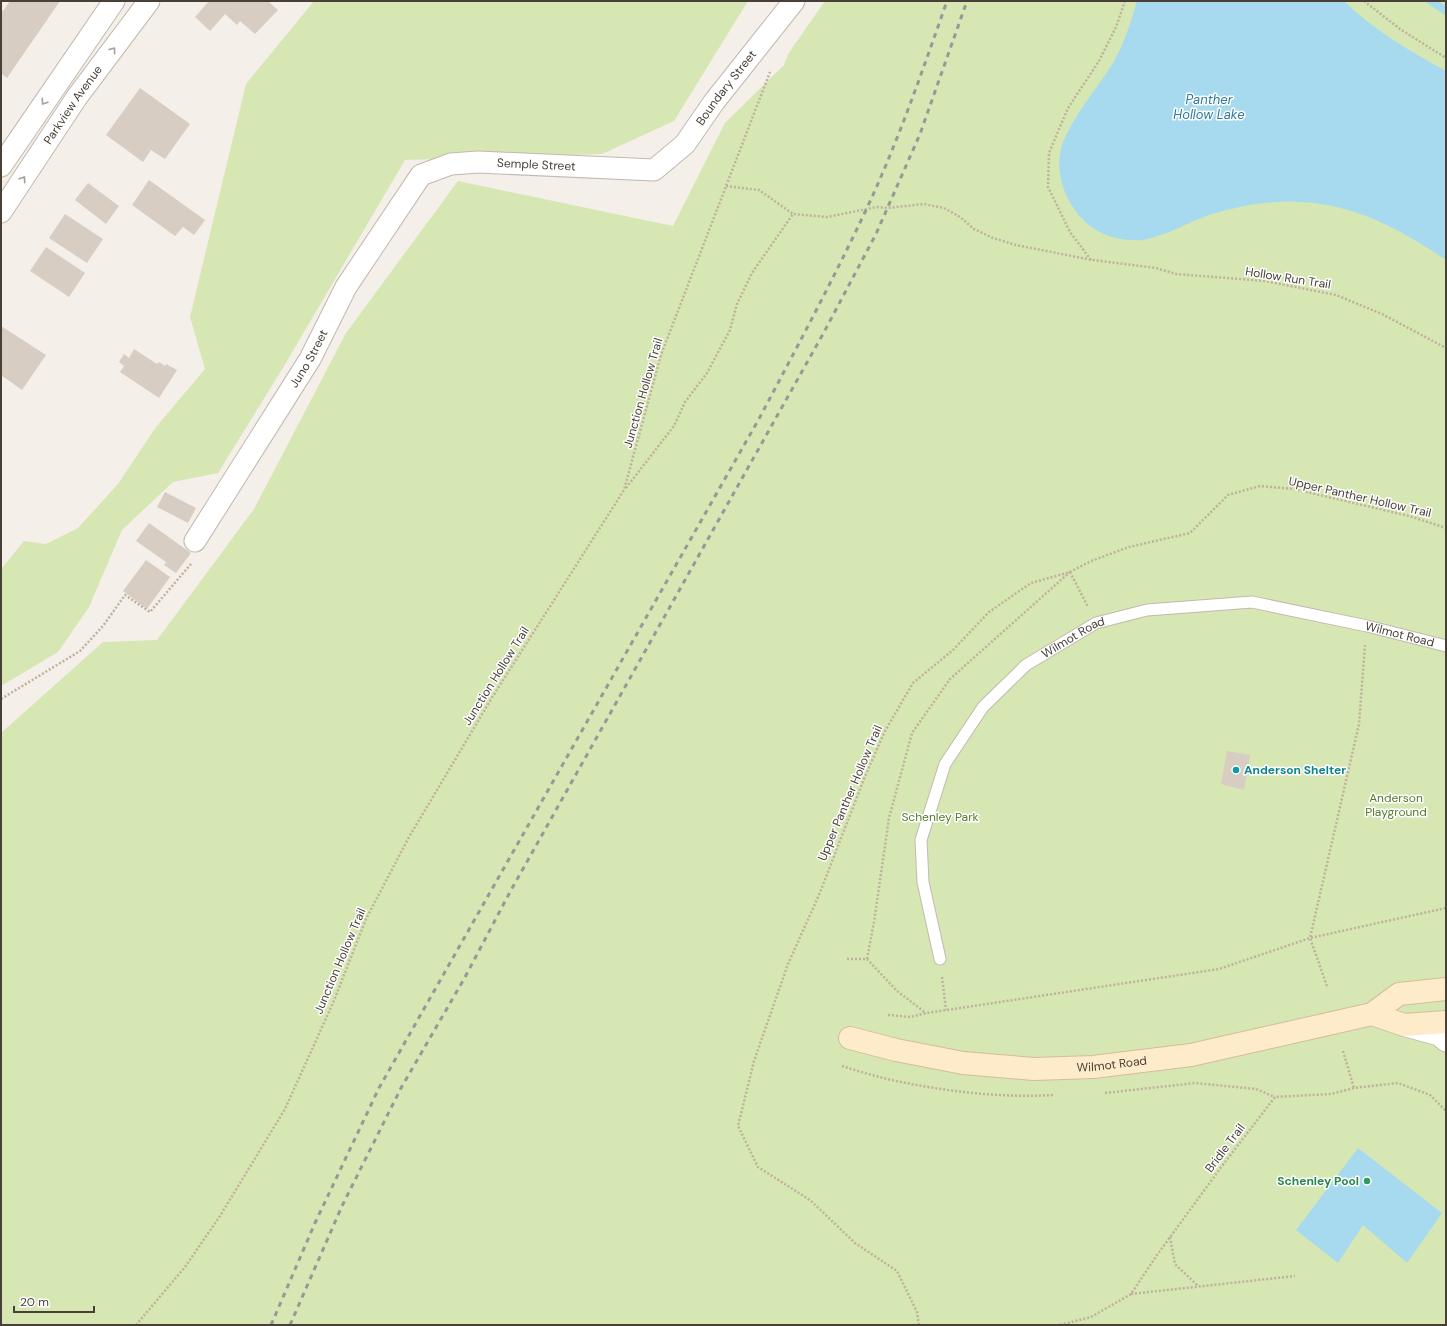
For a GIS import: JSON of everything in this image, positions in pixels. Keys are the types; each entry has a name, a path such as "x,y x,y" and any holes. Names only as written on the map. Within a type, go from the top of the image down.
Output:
{"main road":[{"name":"Wilmot Road","path":"850,1038 896,1050 963,1063 1034,1069 1078,1067 1191,1055 1372,1014 1399,994 1446,973"},
{"path":"1399,994 1446,989"},
{"path":"1372,1014 1404,1025 1446,1022"}],"street":[{"name":"Parkview Avenue","path":"1,166 114,1"},
{"name":"Parkview Avenue","path":"1,212 77,98 149,1"},
{"name":"Boundary Street","path":"654,170 684,144 714,102 794,1"},
{"name":"Semple Street","path":"420,176 451,164 478,162 654,170"},
{"name":"Juno Street","path":"195,541 310,359 346,287 420,176"},
{"path":"1404,1025 1439,1035 1446,1041"}],"lane":[{"path":"56,84 77,98"},
{"name":"Wilmot Road","path":"940,959 923,882 921,840 945,764 983,707 1026,666 1096,624 1147,610 1252,602 1367,626 1446,646"}],"path":[{"path":"1092,260 1070,232 1048,187 1049,152 1068,108 1098,61 1116,27 1125,1"},
{"path":"1364,1 1400,29 1446,58"},
{"name":"Junction Hollow Trail","path":"136,1325 185,1267 220,1216 285,1109 333,1003 366,919 409,838 493,696 624,490 661,356 772,68"},
{"path":"624,490 674,426 685,402 707,374 730,330 737,304 752,273 792,214 759,190 726,186"},
{"name":"Hollow Run Trail","path":"792,214 828,217 877,207 887,208 924,204 944,208 960,217 974,229 993,238 1016,245 1092,260 1156,268 1176,274 1265,281 1336,295 1382,314 1446,348"},
{"name":"Upper Panther Hollow Trail","path":"919,1325 917,1312 897,1271 855,1243 810,1200 758,1168 738,1126 754,1061 788,964 885,731 913,683 953,650 989,612 1031,583 1070,572 1129,547 1190,533 1228,495 1260,486 1294,489 1409,516 1446,528"},
{"path":"1,699 80,651 103,626 125,595 150,612 195,559 195,541"},
{"path":"1070,572 1096,624"},
{"path":"1327,986 1310,938 1359,724 1366,642"},
{"path":"888,1016 910,1017 946,1010 1219,969 1310,938 1446,908"},
{"path":"847,959 867,959 897,991 927,1013"},
{"path":"940,959 946,1010"},
{"path":"1343,1050 1354,1088"},
{"path":"1195,1083 1256,1089 1275,1098 1331,1094 1354,1088 1398,1083 1430,1095 1446,1111"},
{"name":"Bridle Trail","path":"1060,1325 1091,1317 1130,1294 1257,1120 1275,1098"},
{"path":"1170,1238 1175,1264 1198,1286"},
{"path":"1130,1294 1295,1276"}],"green space":[{"path":"314,1 748,1 674,121 602,154 405,160 284,366 218,473 173,482 122,530 89,607 58,652 1,686 1,569 24,541 46,544 78,528 118,484 156,427 205,369 190,317 246,84"},
{"name":"Schenley Park","path":"825,1 1446,1 1446,1325 1,1325 1,733 103,642 157,640 254,509 346,333 458,181 673,226 725,123 784,65 788,54"}],"water":[{"name":"Panther Hollow Lake","path":"1137,1 1344,1 1355,12 1380,31 1446,71 1446,260 1395,229 1377,220 1358,213 1320,204 1277,202 1243,206 1209,215 1161,235 1141,240 1114,238 1099,232 1086,223 1071,204 1064,190 1059,168 1060,153 1063,142 1075,119 1117,56 1127,33"},
{"name":"Schenley Pool","path":"1358,1148 1442,1213 1407,1263 1363,1225 1338,1263 1296,1230"}],"building":[{"path":"10,1 60,1 7,78 1,73 1,10 3,11"},
{"path":"209,1 268,1 278,10 255,34 240,21 237,25 225,14 210,31 195,17"},
{"path":"140,88 190,124 165,159 151,150 143,162 106,135"},
{"path":"149,180 205,220 194,235 183,227 175,236 132,205"},
{"path":"88,183 119,206 106,224 75,200"},
{"path":"65,214 103,239 87,263 49,238"},
{"path":"46,247 85,273 69,297 30,271"},
{"path":"1,326 46,355 22,390 1,375"},
{"path":"134,349 157,364 159,362 165,366 166,364 177,370 159,398 120,372 124,366 119,362 124,354 129,358"},
{"path":"165,492 196,508 188,523 157,507"},
{"path":"149,523 191,553 176,573 164,565 166,562 136,541"},
{"path":"146,560 170,577 147,609 123,591"},
{"name":"Anderson Shelter","path":"1227,751 1250,755 1244,790 1221,784"}],"waterway":[{"path":"1431,1 1446,11"}],"railway":[{"path":"271,1325 315,1223 379,1088 760,417 827,288 866,210 889,159 947,1"},
{"path":"290,1325 342,1206 401,1088 464,979 510,892 823,334 876,234 920,134 967,1"}],"place":[{"name":"Anderson Shelter","path":"1236,770"},
{"name":"Schenley Pool","path":"1367,1181"}],"park label":[{"name":"Anderson Playground","path":"1396,805"}]}
